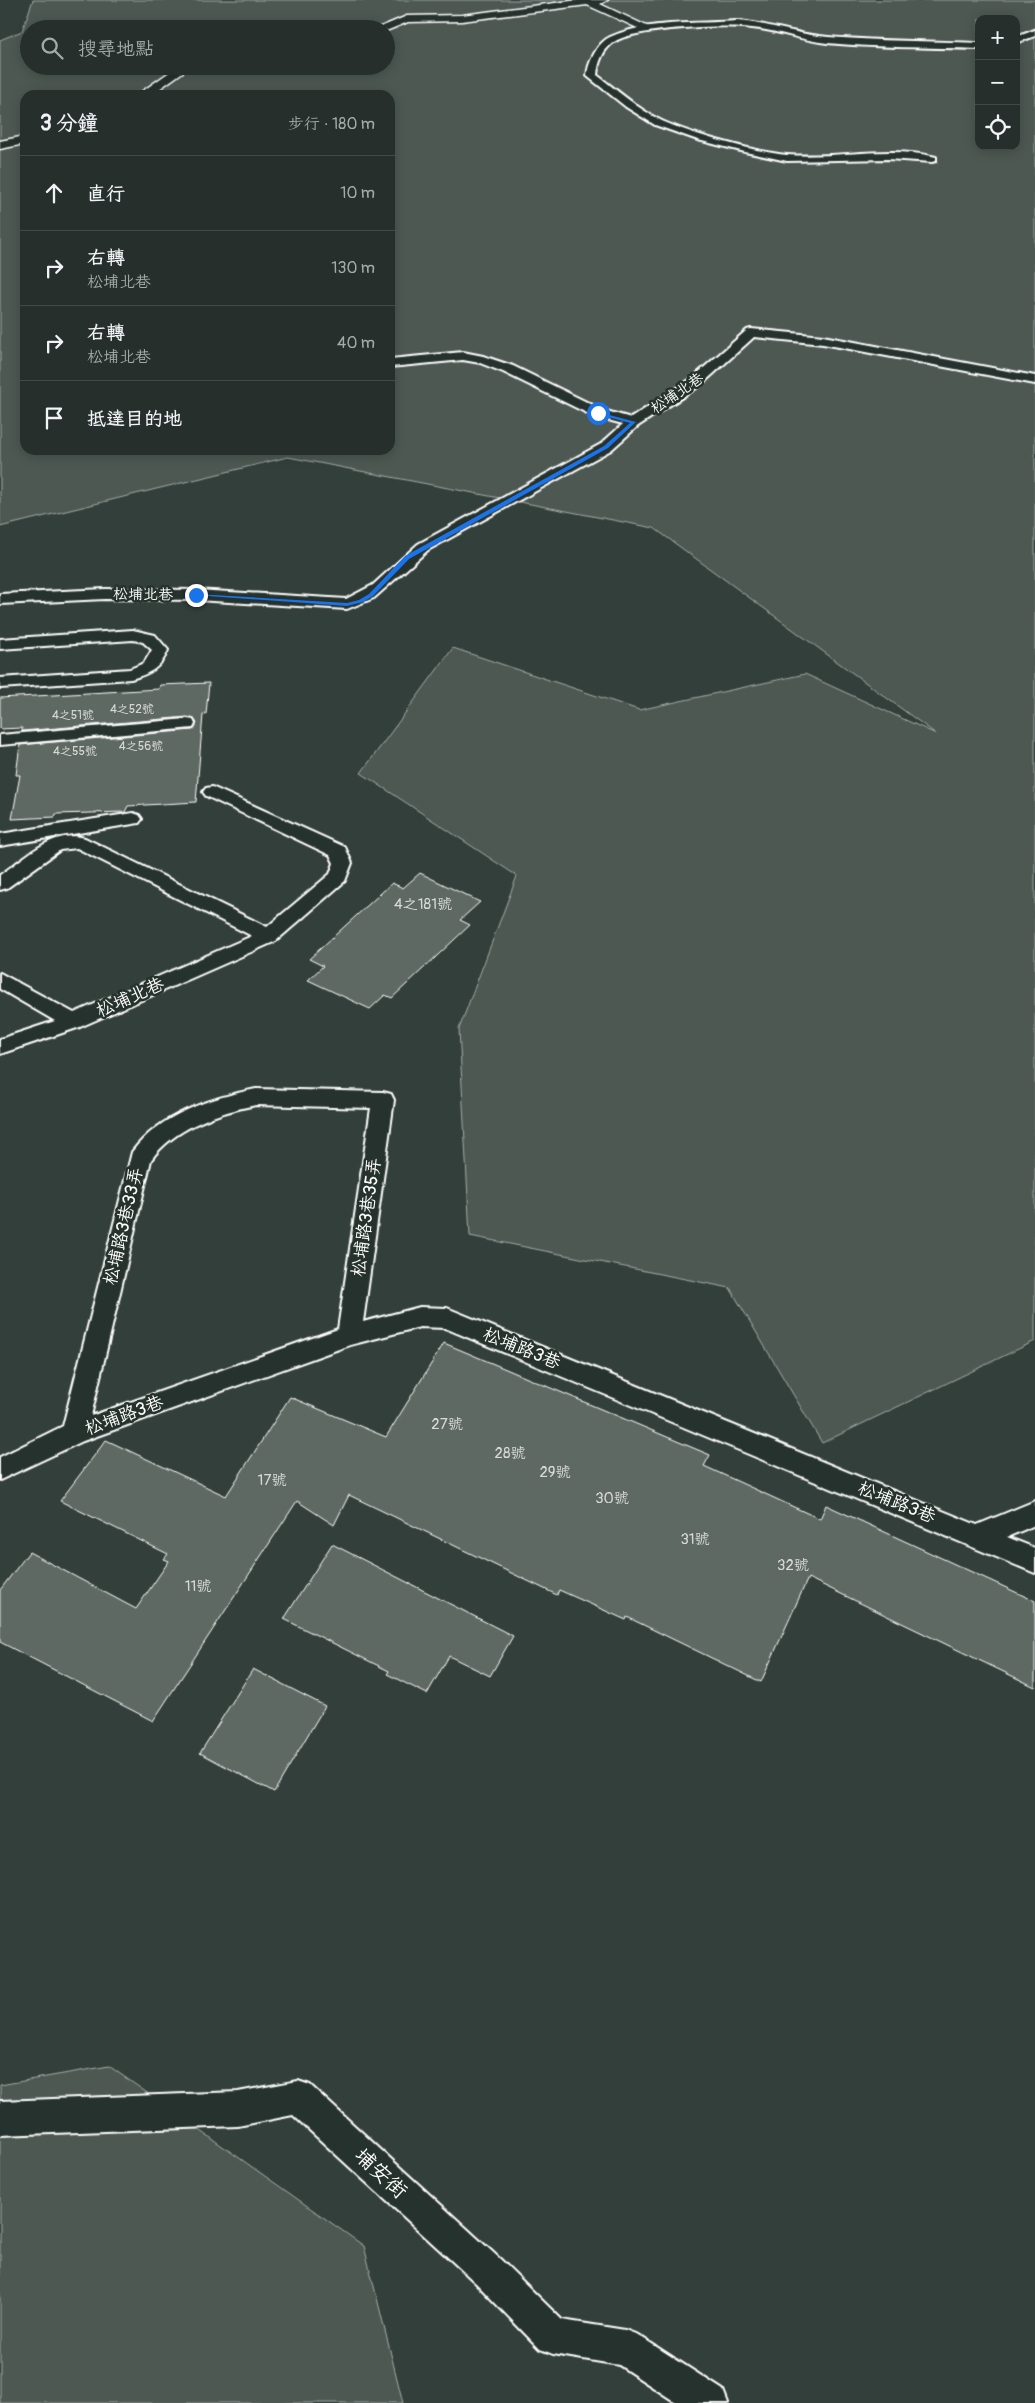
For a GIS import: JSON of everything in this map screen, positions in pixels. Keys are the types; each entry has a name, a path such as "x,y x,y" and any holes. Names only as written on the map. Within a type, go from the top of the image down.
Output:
{"street":[{"path":"395,23 407,18 462,18 603,0"},
{"path":"588,2 648,29"},
{"path":"150,90 173,75"},
{"path":"0,145 20,141"}],"lane":[{"path":"932,159 888,156 787,158 702,138 659,123 629,105 592,76 592,66 607,42 648,29 747,24 789,34 827,40 975,46"},
{"path":"1020,39 1035,33"},
{"name":"松埔北巷","path":"0,599 105,594 196,595 347,604 361,601 371,595 407,558 606,447 633,422 696,382 751,333 823,340 1035,380"},
{"path":"395,363 463,356 483,360 508,369 598,413 633,422"},
{"path":"0,644 133,636 155,640 160,650 157,659 147,670 131,674 0,684"},
{"path":"0,740 187,724"},
{"name":"松埔北巷","path":"0,1047 73,1022 269,936 338,877 343,863 338,851 212,792"},
{"path":"0,840 133,820"},
{"path":"0,884 55,845 79,842 269,936"},
{"path":"0,980 73,1022"},
{"name":"松埔路3巷33弄","path":"74,1433 140,1158 150,1144 172,1126 230,1102 256,1097 383,1100"},
{"name":"松埔路3巷35弄","path":"349,1335 383,1100"},
{"name":"松埔路3巷","path":"0,1469 74,1433 349,1335 420,1317 448,1318 979,1536 1035,1561"},
{"path":"979,1536 1035,1513"},
{"name":"埔安街","path":"0,2118 238,2109 298,2097 488,2271 553,2336 625,2348 710,2403"}],"shaded area":[{"path":"33,0 1035,0 1035,1341 822,1443 730,1288 470,1236 459,1029 517,876 361,773 453,648 639,710 805,674 936,734 654,528 288,457 0,527 0,40 20,32 20,75 395,75 395,20 26,20"},
{"path":"109,2066 364,2246 403,2403 0,2403 0,2085"}],"building":[{"path":"209,683 206,714 203,715 196,802 128,806 125,812 56,814 55,817 12,819 20,775 16,775 20,745 193,730 197,723 193,718 187,717 22,731 22,728 0,729 0,698 159,689 160,685"},
{"path":"420,873 480,902 460,920 470,925 392,998 385,995 370,1009 308,980 323,966 309,959 392,883 403,888"},
{"path":"444,1343 710,1455 704,1466 820,1519 826,1505 1035,1601 1035,1687 808,1578 761,1682 627,1617 626,1620 559,1590 557,1595 349,1495 334,1525 297,1501 153,1721 0,1642 0,1590 29,1552 136,1609 169,1561 164,1559 168,1554 60,1501 106,1440 226,1496 290,1397 386,1437"},
{"path":"332,1544 513,1636 490,1676 449,1656 427,1694 387,1674 389,1671 284,1619"},
{"path":"253,1669 325,1706 274,1792 200,1753"}],"route":[{"path":"196,595 347,604 361,601 371,595 407,558 423,547 606,447 633,422 598,413"}]}
